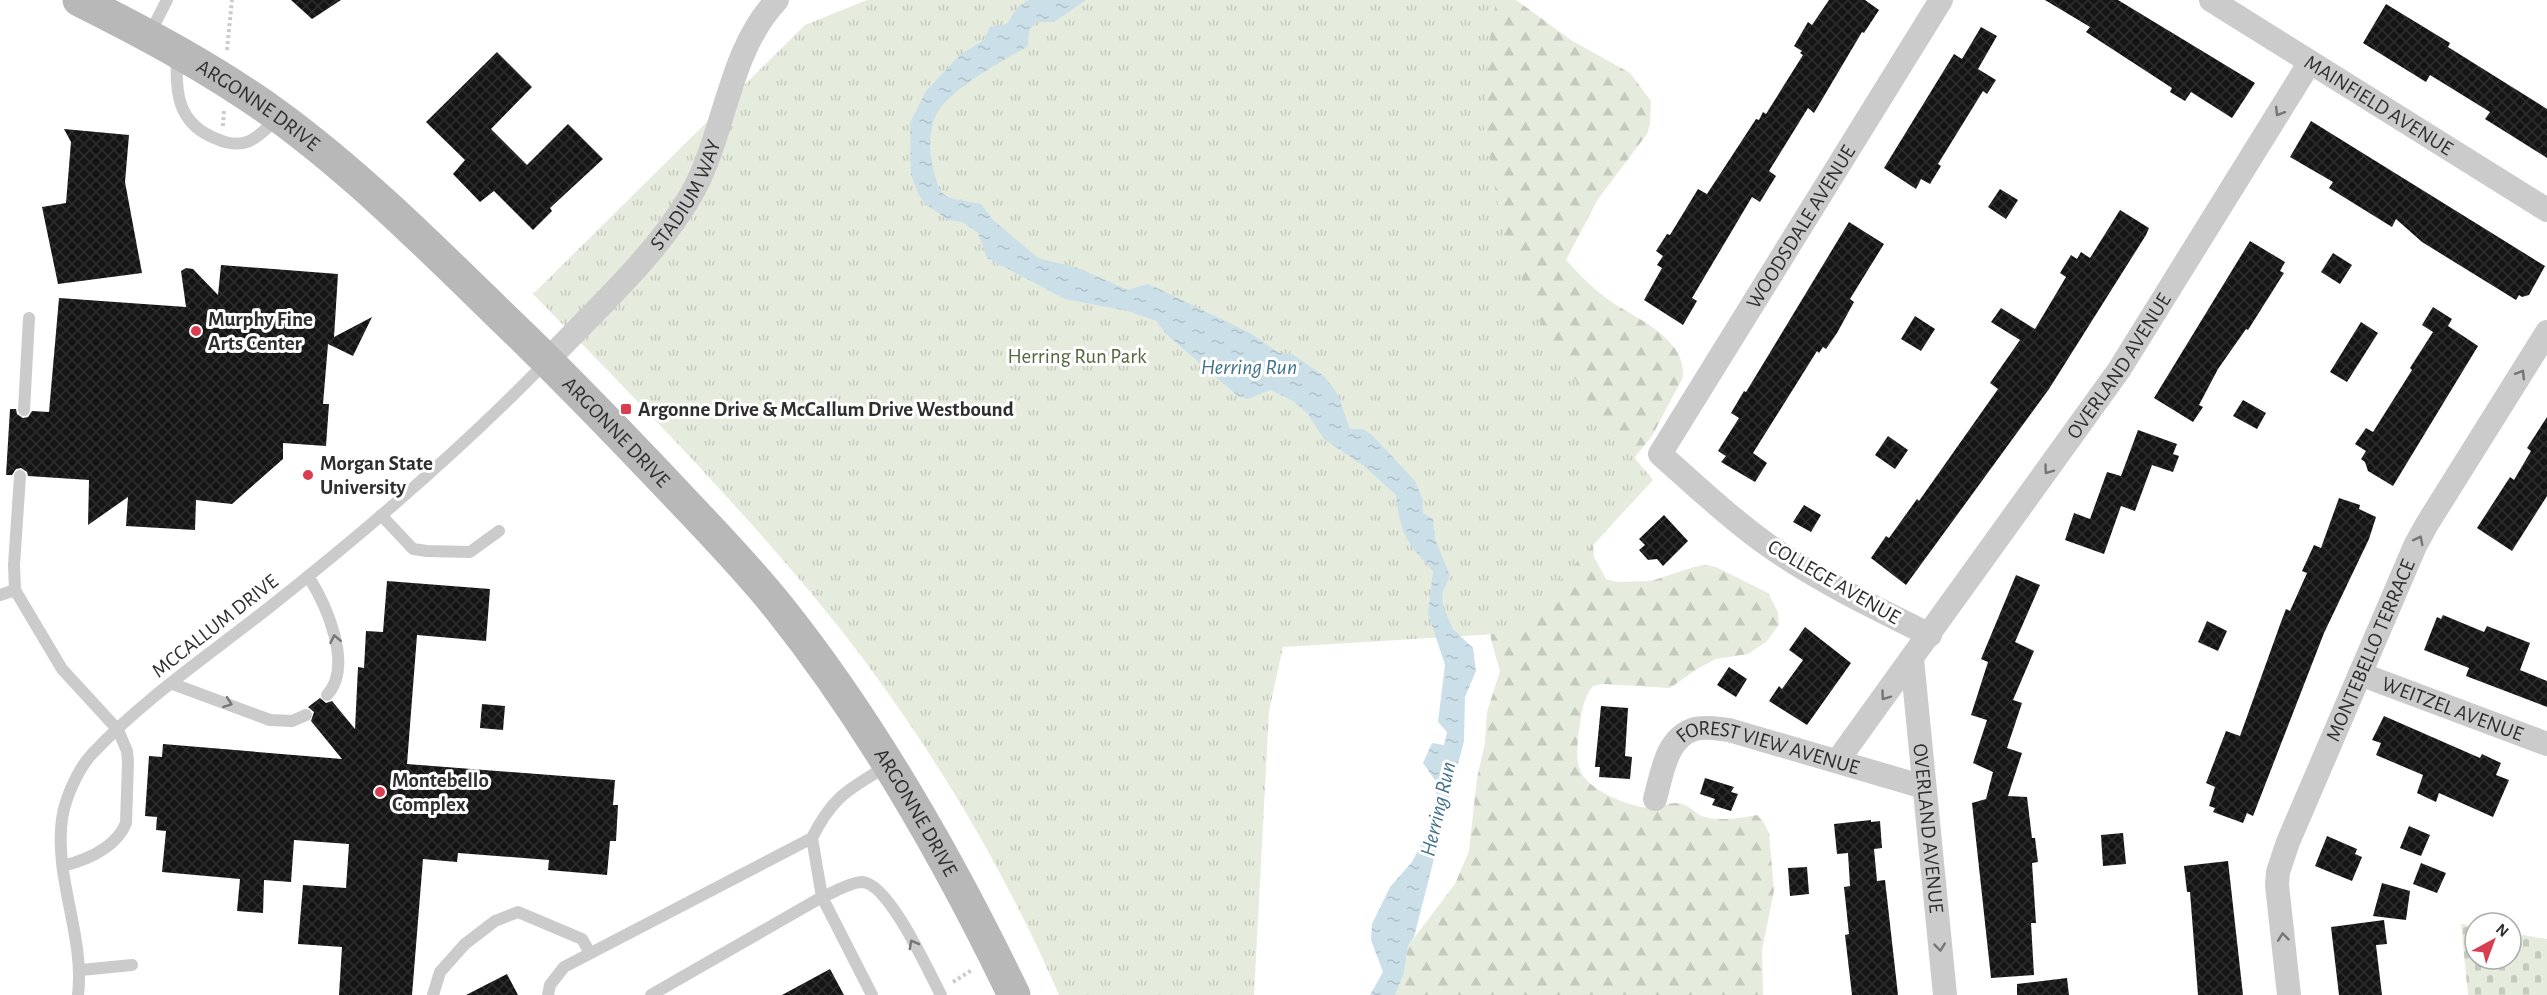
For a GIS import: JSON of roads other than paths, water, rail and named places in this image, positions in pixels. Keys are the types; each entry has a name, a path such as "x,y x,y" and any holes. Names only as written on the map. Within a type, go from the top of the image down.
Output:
{"main road":[{"name":"ARGONNE DRIVE","path":"80,0 149,35 279,117 347,172 412,229 547,362 714,534 779,608 841,693 888,765 945,862 1014,995"}],"street":[{"name":"STADIUM WAY","path":"547,362 660,239 691,194 716,134 754,28 777,0"},
{"name":"WOODSDALE AVENUE","path":"1660,454 1941,0"},
{"name":"MAINFIELD AVENUE","path":"2211,0 2547,210"},
{"name":"OVERLAND AVENUE","path":"1838,760 2119,370 2310,62"},
{"name":"MONTEBELLO TERRACE","path":"2289,995 2277,885 2278,872 2288,842 2427,524 2547,332"},
{"name":"COLLEGE AVENUE","path":"1660,454 1722,509 1770,547 1844,592 1930,634"},
{"name":"OVERLAND AVENUE","path":"1912,659 1945,995"},
{"name":"WEITZEL AVENUE","path":"2360,674 2547,744"},
{"name":"FOREST VIEW AVENUE","path":"1655,799 1667,756 1682,735 1698,728 1728,730 1924,786"}],"lane":[{"path":"149,35 167,0"},
{"path":"177,53 175,86 184,116 205,135 222,142 236,144 252,140 279,117"},
{"path":"24,410 29,318"},
{"name":"MCCALLUM DRIVE","path":"78,995 81,970 63,866 62,819 75,782 91,756 118,729 308,576 490,421 547,362"},
{"path":"20,476 14,565 15,590 62,669 118,729 127,751 126,823 123,831 115,840 86,860 63,866"},
{"path":"381,515 413,549 427,551 470,552 499,531"},
{"path":"308,576 323,602 336,643 338,676 327,695"},
{"path":"0,595 15,590"},
{"path":"173,684 270,720 292,721 306,715"},
{"path":"548,995 550,985 564,967 812,838 827,810 837,798 888,765"},
{"path":"812,838 822,897 872,995"},
{"path":"651,995 822,897 860,882 871,884 881,891 894,908 941,995"},
{"path":"433,995 440,972 465,944 495,921 518,912 582,939 590,953"},
{"path":"81,970 132,965"}],"water":[{"name":"Herring Run","path":"1028,0 1086,0 1054,22 1036,22 1029,31 1028,46 968,83 939,110 932,129 930,150 935,176 941,191 951,198 981,204 992,219 1038,258 1078,268 1128,290 1147,284 1155,287 1250,333 1279,353 1292,354 1324,376 1337,393 1350,429 1363,429 1373,436 1415,481 1423,500 1423,513 1433,519 1435,539 1450,576 1442,593 1443,607 1453,629 1473,648 1476,671 1465,697 1464,741 1414,937 1408,946 1404,974 1395,995 1370,995 1383,972 1371,940 1372,924 1390,887 1412,862 1434,819 1437,783 1423,763 1432,743 1444,745 1447,732 1438,722 1445,665 1428,613 1433,571 1406,537 1400,520 1396,495 1364,466 1324,439 1307,413 1293,401 1270,390 1248,399 1238,396 1166,334 1156,321 1128,311 1065,299 987,258 978,233 962,222 948,220 924,203 911,175 910,123 926,91 960,55 984,40 990,27 1007,24 1017,8"}],"place":[{"name":"Murphy Fine Arts Center","path":"196,331"},
{"name":"Argonne Drive & McCallum Drive Westbound","path":"626,409"},
{"name":"Morgan State University","path":"308,475"},
{"name":"Montebello Complex","path":"380,792"}],"park label":[{"name":"Herring Run Park","path":"1077,356"}]}
